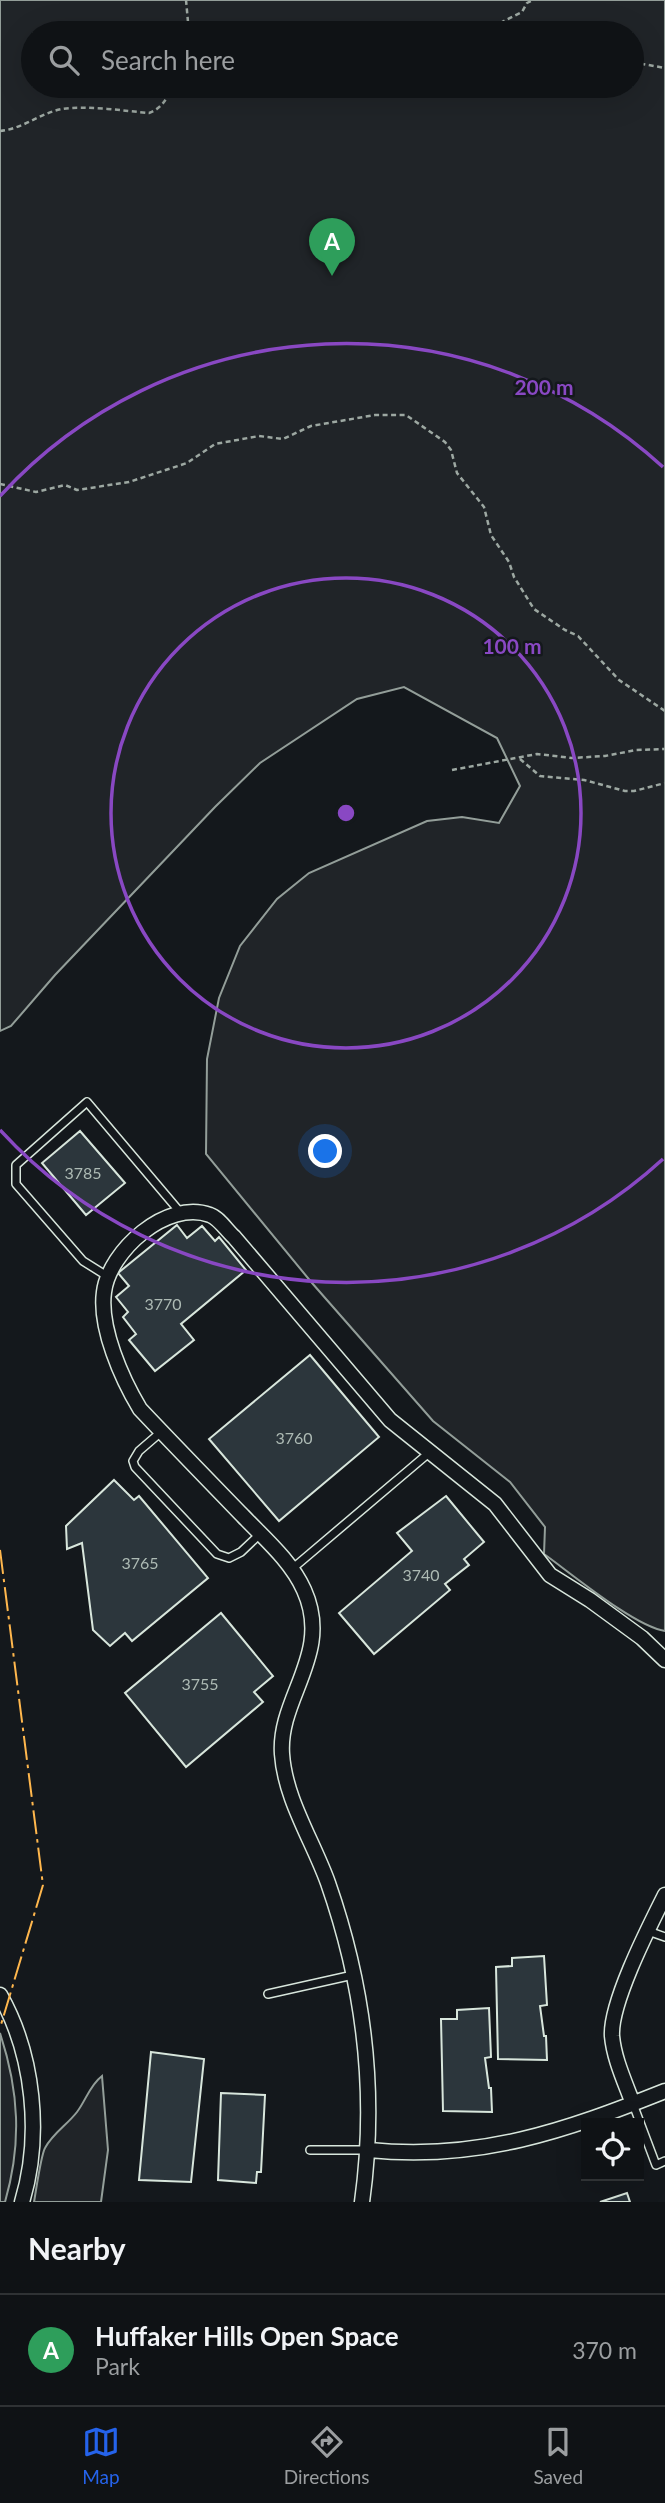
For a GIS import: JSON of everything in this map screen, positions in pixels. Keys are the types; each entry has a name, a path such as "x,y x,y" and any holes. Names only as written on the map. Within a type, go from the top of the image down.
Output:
{"street":[{"path":"362,2202 369,2150 369,2109 363,2026 355,1975 327,1880 284,1772 281,1752 283,1735 311,1649 310,1608 292,1569 140,1409 124,1383 109,1340 103,1295 107,1276 118,1255 142,1233 168,1216 180,1212 212,1215 234,1237 390,1420 495,1504 550,1575 642,1637 665,1660"},
{"path":"633,2104 618,2064 612,2036 615,2007 665,1895"},
{"path":"0,1995 19,2036 32,2116 32,2150 22,2202"},
{"path":"369,2150 438,2152 499,2145 564,2130 665,2091"}],"lane":[{"path":"107,1276 83,1261 16,1184 16,1165 88,1102 180,1212"},
{"path":"161,1431 139,1451 133,1461 135,1467 217,1555 229,1558 241,1552 260,1534"},
{"path":"292,1569 432,1451"},
{"path":"648,1931 665,1937"},
{"path":"268,1994 355,1975"},
{"path":"633,2104 656,2165 665,2161"},
{"path":"310,2150 369,2150"}],"path":[{"path":"187,0 188,21"},
{"path":"504,21 522,12 533,0"},
{"path":"644,64 665,68"},
{"path":"0,131 25,125 50,112 65,109 149,113 157,110 167,98"},
{"path":"0,484 36,492 65,485 77,490 129,482 187,463 215,444 259,436 283,439 311,426 375,415 406,415 445,442 451,450 457,473 484,507 491,535 534,608 578,636 629,689 665,711"},
{"path":"452,770 537,754 572,758 665,748"},
{"path":"519,758 540,776 584,780 625,791 665,783"}],"shaded area":[{"path":"0,0 665,0 665,1631 620,1610 544,1554 545,1527 510,1482 433,1421 312,1283 206,1154 207,1059 219,998 240,946 277,899 309,873 427,821 462,817 499,823 520,786 497,738 404,687 357,699 260,763 55,975 11,1026 0,1031"},
{"path":"0,2033 11,2076 16,2117 14,2159 5,2202 0,2202"},
{"path":"102,2076 108,2150 101,2202 34,2202 45,2148 77,2112 91,2088"}],"building":[{"path":"80,1131 125,1183 86,1215 42,1163"},
{"path":"177,1225 187,1238 202,1226 215,1241 219,1237 246,1270 181,1324 194,1340 155,1371 129,1340 136,1334 123,1317 128,1312 116,1297 129,1286 118,1273"},
{"path":"310,1355 379,1437 279,1521 209,1439"},
{"path":"114,1480 134,1500 139,1496 208,1578 132,1641 125,1633 110,1646 93,1630 82,1543 67,1549 66,1526"},
{"path":"446,1496 484,1542 464,1559 469,1565 445,1584 450,1590 374,1654 339,1613 412,1551 397,1533"},
{"path":"221,1613 273,1676 254,1692 263,1702 186,1767 125,1693"},
{"path":"544,1956 547,2005 540,2006 547,2060 498,2059 496,1967 512,1966 512,1958"},
{"path":"489,2008 491,2057 485,2058 492,2112 443,2111 441,2019 457,2019 457,2010"},
{"path":"151,2052 204,2059 191,2182 139,2180"},
{"path":"221,2093 265,2095 261,2172 257,2172 256,2183 218,2180"},
{"path":"627,2193 630,2202 600,2202"}],"power":[{"path":"0,1550 43,1885 0,2028"}],"place":[{"name":"Huffaker Hills Open Space","path":"332,276"}]}
